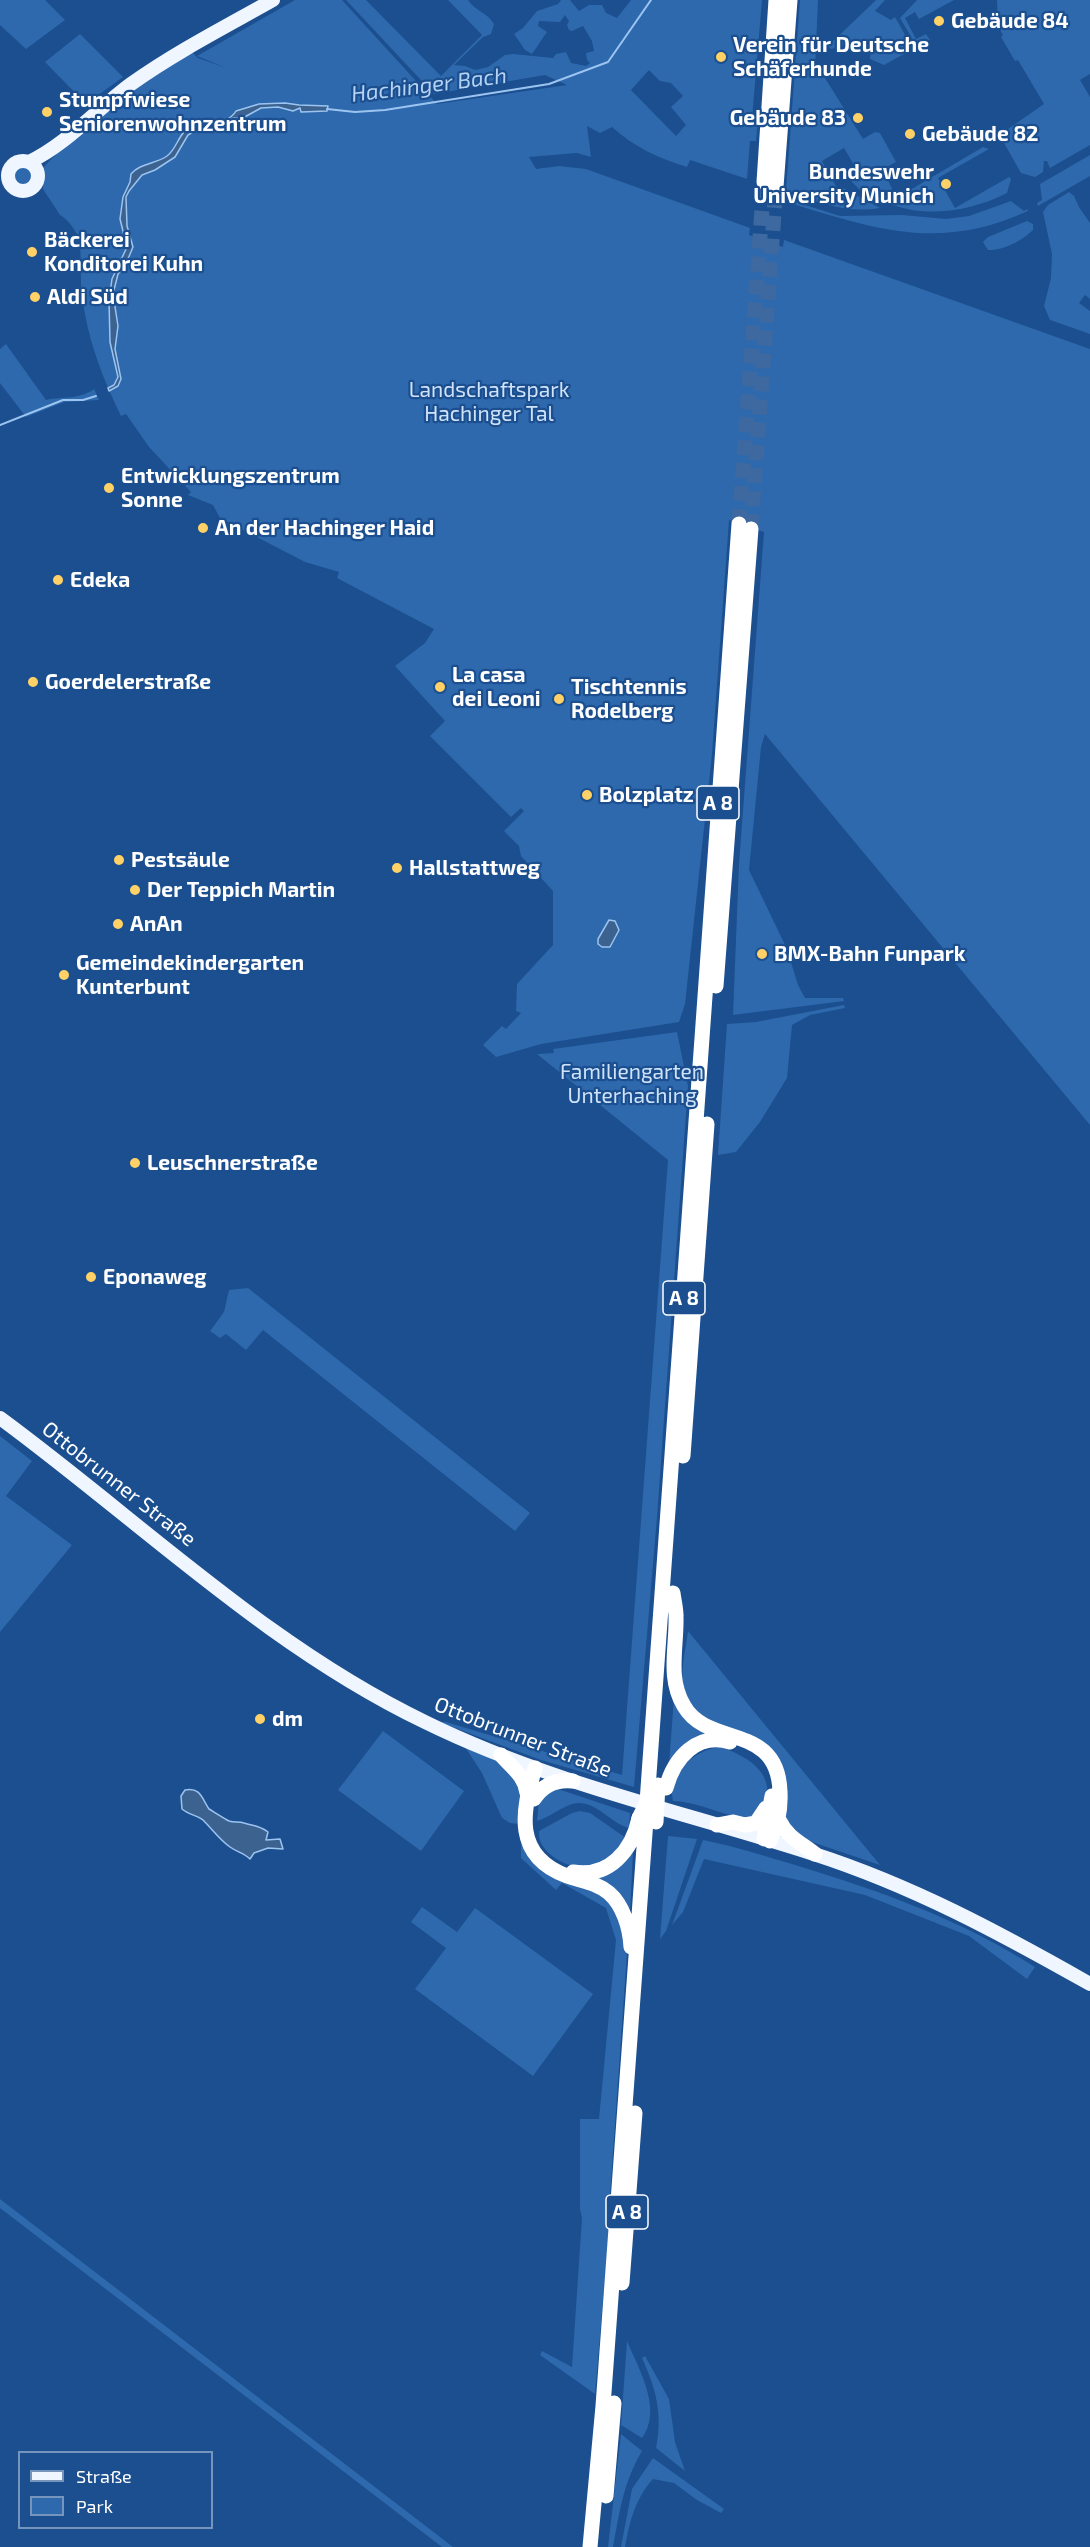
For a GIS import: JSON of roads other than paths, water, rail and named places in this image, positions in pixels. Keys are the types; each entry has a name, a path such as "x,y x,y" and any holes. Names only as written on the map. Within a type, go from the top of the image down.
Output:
{"highway":[{"path":"776,0 770,185 790,0"},
{"name":"A 8","path":"600,2547 634,1992 657,1785 673,1593 709,1010 745,526"},
{"name":"A 8","path":"590,2547 608,2419 652,1824 647,1802 657,1785 708,1036"},
{"path":"673,1593 676,1614 673,1668 678,1695 685,1709 696,1720 717,1731 742,1737 764,1752 777,1772 780,1782 779,1820 784,1831 815,1854"},
{"path":"657,1785 685,1752 703,1741 713,1739 744,1747 763,1761 772,1780 767,1840"},
{"path":"501,1755 520,1774 526,1784 530,1797 529,1822 537,1846 559,1866 578,1873 598,1871 613,1864 652,1824"},
{"path":"539,1769 524,1826 527,1839 537,1857 566,1875 599,1886 615,1900 630,1939 634,1992"},
{"path":"530,1797 559,1780 573,1781"},
{"path":"717,1825 733,1822 745,1825 756,1823 772,1798"},
{"path":"767,1840 779,1820"}],"main road":[{"path":"33,166 111,99 158,65 273,0"},
{"path":"22,161 33,166 38,182 31,189 23,192 16,190 4,181 14,164 22,161"},
{"path":"0,195 16,190"},
{"name":"Ottobrunner Straße","path":"0,1418 286,1641 375,1696 434,1727 501,1755 573,1781 815,1854 956,1910 1090,1984"}],"waterway":[{"name":"Hachinger Bach","path":"327,109 355,112 385,110 549,84 608,62 651,0"},
{"name":"Hachinger Bach","path":"0,425 63,400 83,400 96,396"}],"tunnel":[{"path":"739,524 764,182"},
{"path":"751,529 776,187"}],"place":[{"name":"Gebäude 84","path":"939,21"},
{"name":"Verein für Deutsche Schäferhunde","path":"721,57"},
{"name":"Stumpfwiese Seniorenwohnzentrum","path":"47,112"},
{"name":"Gebäude 83","path":"858,118"},
{"name":"Gebäude 82","path":"910,134"},
{"name":"Bundeswehr University Munich","path":"946,184"},
{"name":"Bäckerei Konditorei Kuhn","path":"32,252"},
{"name":"Aldi Süd","path":"35,297"},
{"name":"Entwicklungszentrum Sonne","path":"109,488"},
{"name":"An der Hachinger Haid","path":"203,528"},
{"name":"Edeka","path":"58,580"},
{"name":"Goerdelerstraße","path":"33,682"},
{"name":"La casa dei Leoni","path":"440,687"},
{"name":"Tischtennis Rodelberg","path":"559,699"},
{"name":"Bolzplatz","path":"587,795"},
{"name":"Pestsäule","path":"119,860"},
{"name":"Hallstattweg","path":"397,868"},
{"name":"Der Teppich Martin","path":"135,890"},
{"name":"AnAn","path":"118,924"},
{"name":"BMX-Bahn Funpark","path":"762,954"},
{"name":"Gemeindekindergarten Kunterbunt","path":"64,975"},
{"name":"Leuschnerstraße","path":"135,1163"},
{"name":"Eponaweg","path":"91,1277"},
{"name":"dm","path":"260,1719"}],"park label":[{"name":"Landschaftspark Hachinger Tal","path":"489,402"},
{"name":"Familiengarten Unterhaching","path":"632,1084"}]}
